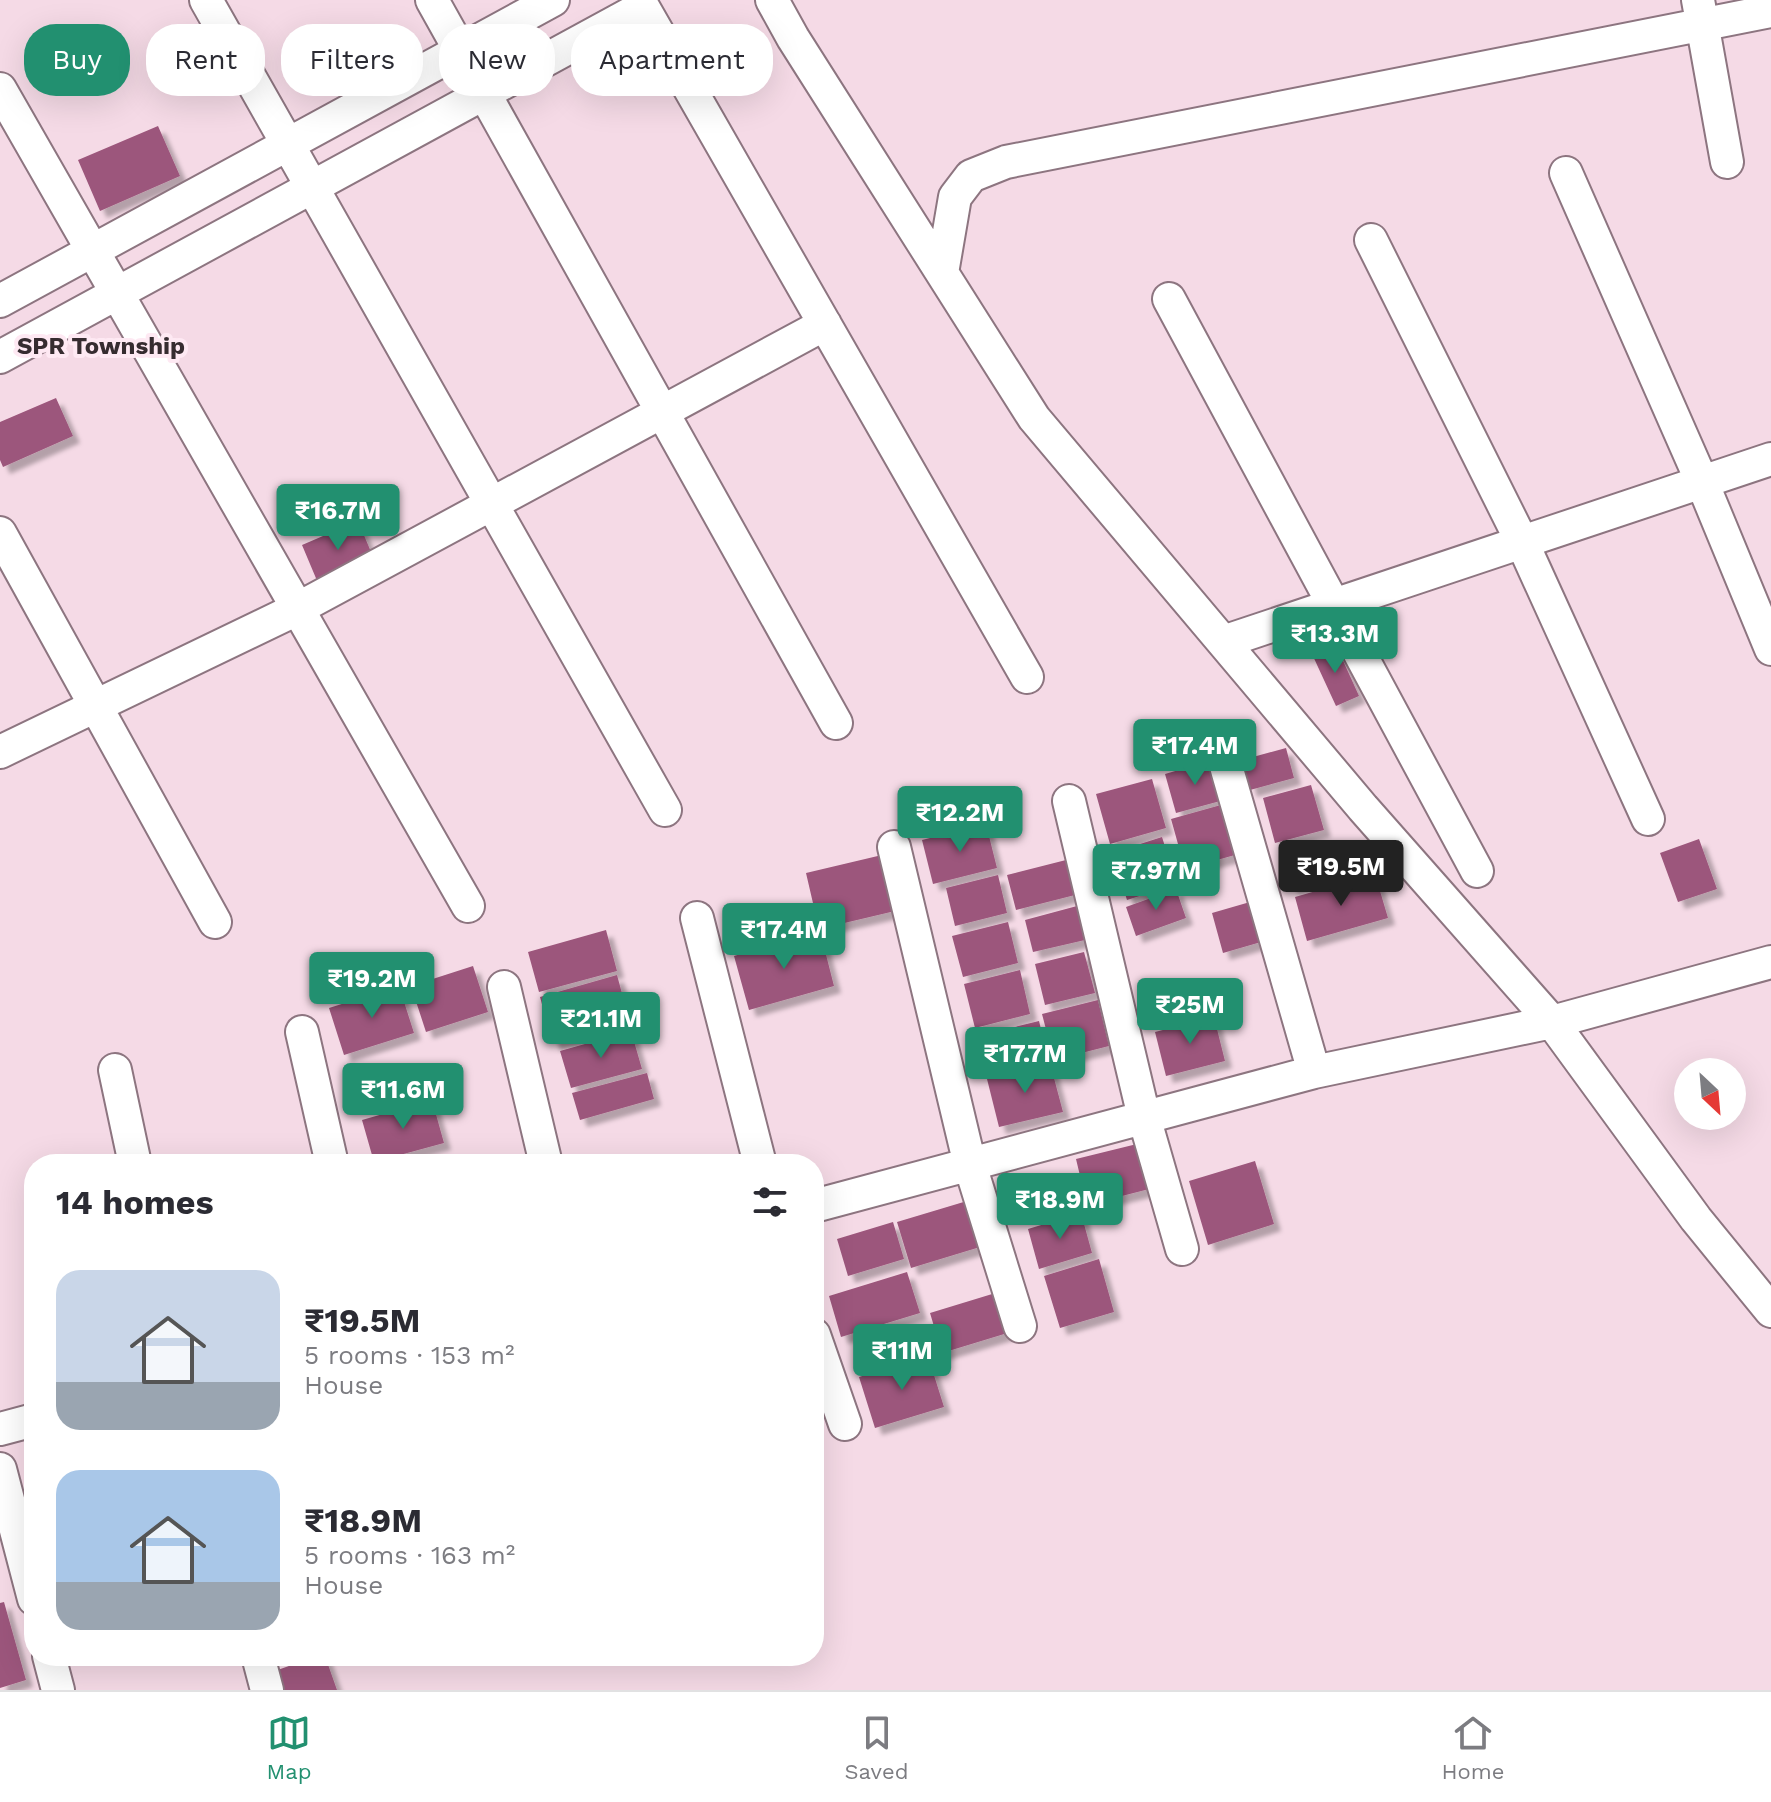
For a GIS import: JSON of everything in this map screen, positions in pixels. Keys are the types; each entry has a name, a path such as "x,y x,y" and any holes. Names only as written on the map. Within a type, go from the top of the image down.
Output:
{"street":[{"path":"206,0 665,810"},
{"path":"432,0 446,24"},
{"path":"509,24 553,0"},
{"path":"772,0 1034,418 1363,808 1552,1022 1696,1219 1771,1311"},
{"path":"555,53 641,4 1027,677"},
{"path":"942,273 955,197 971,176 1006,162 1701,12 1771,11"},
{"path":"1701,12 1727,162"},
{"path":"0,301 439,62"},
{"path":"0,89 468,906"},
{"path":"0,357 480,96"},
{"path":"487,96 836,723"},
{"path":"1566,173 1702,482 1771,649"},
{"path":"1371,240 1522,542 1648,819"},
{"path":"1169,299 1477,871"},
{"path":"0,752 297,609 825,324"},
{"path":"1223,642 1771,459"},
{"path":"0,533 215,922"},
{"path":"1224,759 1314,1072"},
{"path":"1069,801 1144,1117 1182,1249"},
{"path":"894,847 970,1165 1020,1326"},
{"path":"697,918 757,1154"},
{"path":"824,1203 1314,1072 1552,1022 1771,962"},
{"path":"504,987 544,1154"},
{"path":"302,1032 330,1154"},
{"path":"115,1070 133,1154"},
{"path":"824,1364 845,1424"},
{"path":"0,1429 24,1423"},
{"path":"0,1469 24,1561"},
{"path":"52,1666 58,1690"},
{"path":"261,1666 267,1690"}],"building":[{"path":"158,126 180,176 100,211 78,160"},
{"path":"56,398 73,436 3,467 0,460 0,422"},
{"path":"358,521 374,559 318,583 302,545"},
{"path":"1335,643 1359,696 1336,706 1312,654"},
{"path":"1286,748 1294,778 1250,790 1242,760"},
{"path":"1213,760 1224,800 1176,813 1165,774"},
{"path":"1152,779 1166,828 1110,844 1096,794"},
{"path":"1311,785 1324,830 1275,843 1263,798"},
{"path":"1228,803 1242,853 1185,869 1171,819"},
{"path":"986,824 997,868 933,884 922,840"},
{"path":"1162,837 1177,884 1127,900 1112,853"},
{"path":"1699,839 1717,889 1678,902 1660,853"},
{"path":"1324,840 1334,875 1291,887 1281,852"},
{"path":"882,855 895,911 819,929 806,873"},
{"path":"1066,860 1075,895 1016,910 1007,875"},
{"path":"1375,874 1388,918 1307,941 1295,897"},
{"path":"998,875 1007,913 955,926 946,888"},
{"path":"1176,889 1186,918 1136,936 1126,907"},
{"path":"1250,902 1261,942 1223,953 1212,913"},
{"path":"1077,906 1085,940 1033,952 1025,920"},
{"path":"1008,922 1018,963 963,977 952,936"},
{"path":"606,930 617,971 539,992 528,952"},
{"path":"820,931 834,986 749,1010 734,956"},
{"path":"1084,952 1095,993 1045,1005 1035,964"},
{"path":"473,966 488,1012 426,1032 411,986"},
{"path":"1020,970 1030,1014 975,1028 964,984"},
{"path":"617,975 630,1023 553,1044 540,997"},
{"path":"399,986 414,1033 344,1055 329,1008"},
{"path":"1098,1000 1109,1046 1054,1060 1042,1014"},
{"path":"1214,1017 1225,1061 1166,1076 1155,1032"},
{"path":"1039,1021 1048,1057 995,1070 986,1034"},
{"path":"631,1031 642,1069 571,1088 560,1051"},
{"path":"1050,1063 1063,1112 999,1127 987,1079"},
{"path":"647,1073 654,1099 580,1120 572,1093"},
{"path":"432,1100 444,1143 403,1154 372,1154 362,1120"},
{"path":"1141,1143 1153,1188 1087,1205 1076,1159"},
{"path":"1255,1161 1274,1224 1208,1245 1189,1181"},
{"path":"967,1201 980,1247 911,1268 897,1222"},
{"path":"1081,1213 1092,1253 1039,1269 1028,1229"},
{"path":"893,1222 904,1259 848,1276 837,1239"},
{"path":"1099,1259 1114,1312 1060,1328 1044,1276"},
{"path":"907,1272 920,1313 841,1337 829,1296"},
{"path":"1002,1291 1014,1331 942,1353 930,1313"},
{"path":"928,1356 944,1407 875,1428 859,1377"},
{"path":"4,1602 26,1680 0,1688 0,1603"},
{"path":"289,1666 329,1666 337,1690 278,1690 272,1672"}],"district":[{"name":"SPR Township","path":"101,346"}]}
